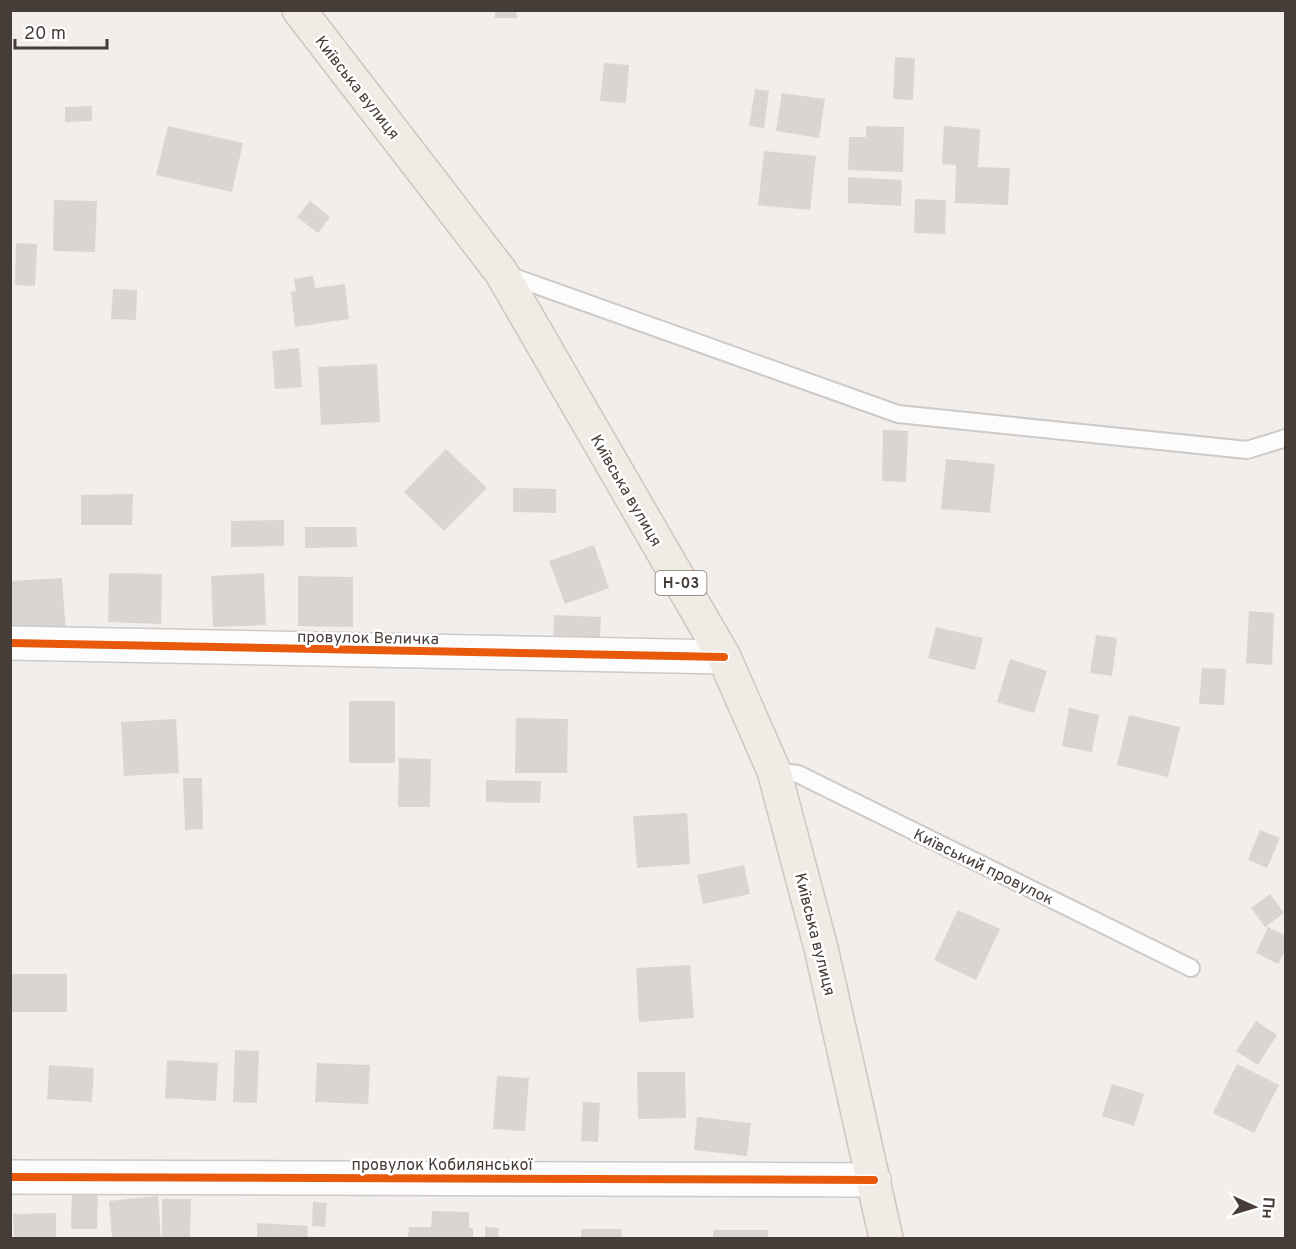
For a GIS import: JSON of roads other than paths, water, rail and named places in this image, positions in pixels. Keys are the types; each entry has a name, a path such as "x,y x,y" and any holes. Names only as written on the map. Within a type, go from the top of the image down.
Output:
{"main road":[{"name":"Київська вулиця","path":"298,10 501,272 724,657 774,771 821,948 886,1239"}],"street":[{"name":"провулок Величка","path":"10,644 724,657"},
{"name":"провулок Кобилянської","path":"10,1177 874,1180"}],"lane":[{"path":"501,272 898,414 1247,450 1286,438"},
{"name":"Київський провулок","path":"774,771 798,774 1191,968"}]}
